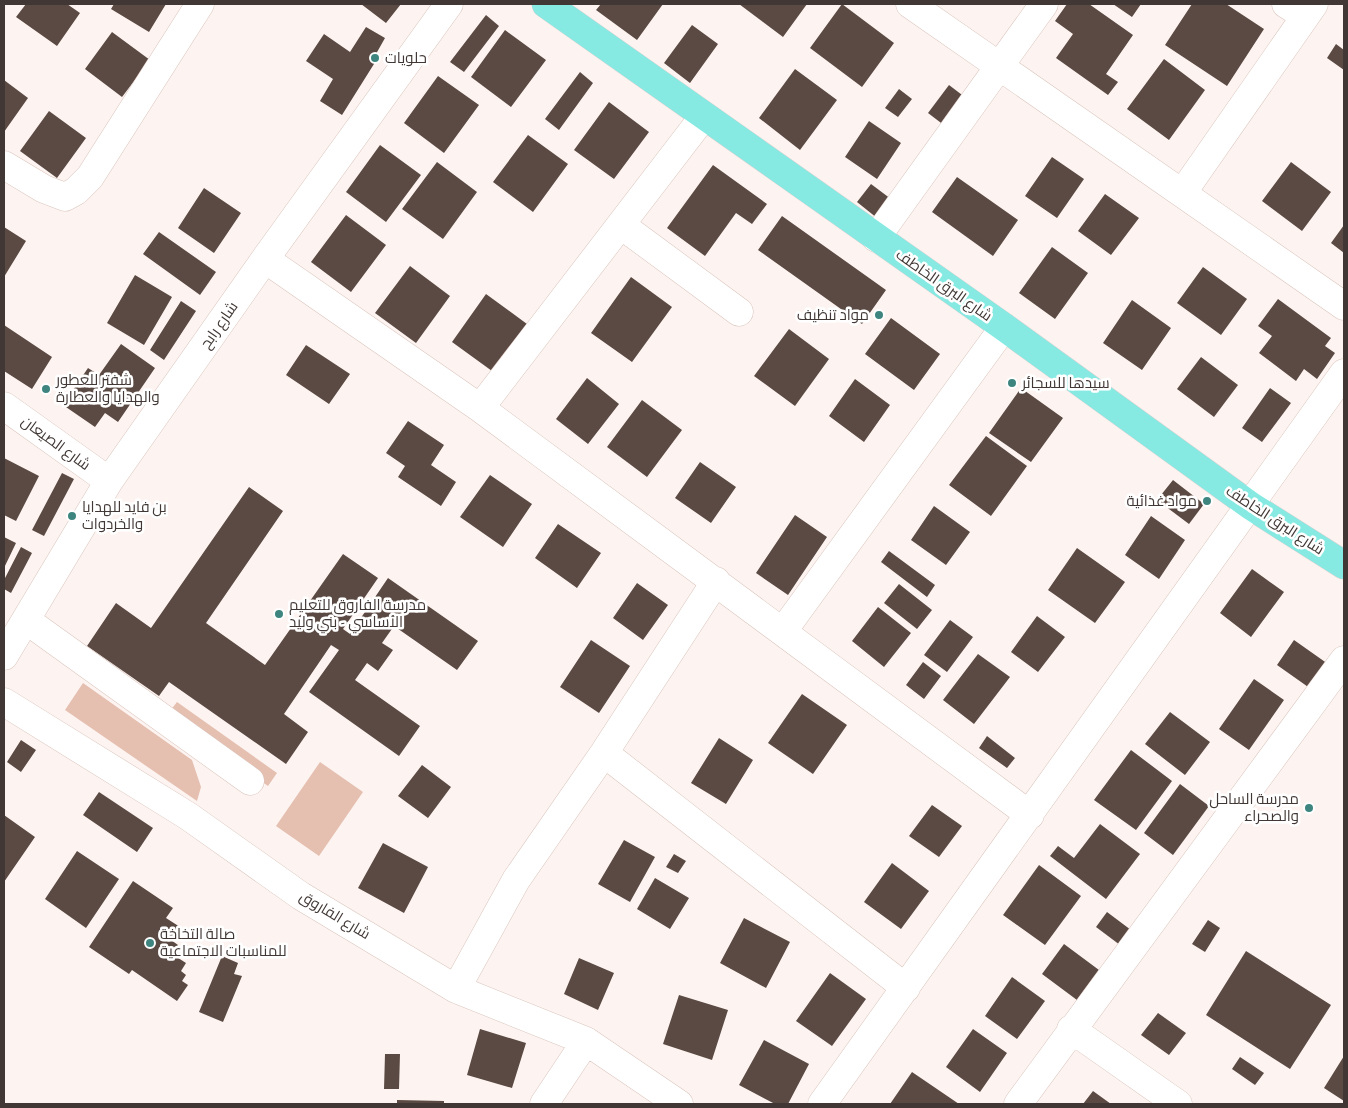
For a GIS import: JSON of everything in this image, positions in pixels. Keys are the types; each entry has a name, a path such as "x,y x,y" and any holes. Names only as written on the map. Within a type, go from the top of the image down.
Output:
{"main road":[{"name":"شارع البرق الخاطف","path":"546,4 1004,327 1251,506 1344,565"}],"street":[{"path":"4,165 53,193 65,197 76,192 90,178 200,4"},
{"name":"شارع رابح","path":"4,656 109,481 265,259 449,4"},
{"path":"910,4 1183,192 1344,306"},
{"path":"876,238 1044,4"},
{"path":"1183,192 1301,8"},
{"path":"480,408 704,116"},
{"path":"621,225 739,312"},
{"path":"265,259 480,408 1030,815"},
{"path":"783,631 1004,327"},
{"path":"822,1104 1251,506 1344,373"},
{"name":"شارع الصيعان","path":"4,406 109,481"},
{"path":"456,989 516,880 604,753 716,581"},
{"path":"26,620 250,781"},
{"path":"1018,1104 1071,1029 1344,660"},
{"name":"شارع الفاروق","path":"4,702 188,816 301,896 456,989 586,1042 679,1104"},
{"path":"604,753 906,988"},
{"path":"1071,1029 1178,1104"},
{"path":"544,1104 586,1042"}],"shaded area":[{"path":"83,683 192,760 201,787 197,801 65,710"},
{"path":"177,702 277,773 268,786 167,715"},
{"path":"320,762 363,792 319,856 276,826"}],"building":[{"path":"26,4 67,4 80,13 57,46 16,17"},
{"path":"114,4 166,4 149,32 111,9"},
{"path":"361,4 401,4 386,23"},
{"path":"601,4 663,4 637,40 596,10"},
{"path":"739,4 807,4 783,37"},
{"path":"842,4 894,43 862,87 810,48"},
{"path":"1067,4 1089,4 1133,35 1106,74 1118,82 1108,95 1056,58 1073,34 1055,21"},
{"path":"1113,4 1141,4 1132,17"},
{"path":"1192,4 1226,4 1264,29 1227,86 1165,45"},
{"path":"486,15 499,26 464,72 450,62"},
{"path":"692,25 718,44 690,83 664,63"},
{"path":"366,27 385,38 376,54 379,56 342,115 320,101 333,79 306,61 324,34 350,52"},
{"path":"505,30 546,60 511,107 471,77"},
{"path":"112,32 150,60 122,97 85,69"},
{"path":"1336,44 1344,50 1344,70 1327,58"},
{"path":"1164,59 1205,90 1169,140 1127,109"},
{"path":"795,69 837,100 800,150 759,118"},
{"path":"580,72 593,83 559,130 545,119"},
{"path":"438,76 479,105 444,153 404,123"},
{"path":"4,80 28,98 4,132"},
{"path":"949,85 970,101 949,129 928,113"},
{"path":"899,89 912,99 898,117 885,108"},
{"path":"609,102 649,132 614,179 574,150"},
{"path":"49,111 86,138 57,178 20,151"},
{"path":"869,121 901,143 877,179 845,157"},
{"path":"528,135 568,164 533,212 493,182"},
{"path":"380,145 421,175 386,222 346,192"},
{"path":"1052,157 1084,179 1057,218 1025,196"},
{"path":"437,162 477,192 443,239 402,209"},
{"path":"1291,162 1331,192 1302,231 1262,201"},
{"path":"713,165 767,204 752,224 736,213 705,256 667,228"},
{"path":"957,177 1018,220 993,256 932,212"},
{"path":"871,184 891,199 877,218 857,202"},
{"path":"204,188 241,213 214,253 178,228"},
{"path":"1105,194 1139,218 1111,255 1078,231"},
{"path":"346,215 386,245 351,292 311,262"},
{"path":"782,216 886,290 862,324 758,250"},
{"path":"1344,225 1344,253 1331,243"},
{"path":"4,227 26,241 4,277"},
{"path":"159,232 216,272 200,295 143,254"},
{"path":"1052,247 1088,273 1055,319 1019,293"},
{"path":"410,266 450,296 416,343 375,313"},
{"path":"1203,267 1247,299 1221,335 1177,303"},
{"path":"135,275 172,297 144,345 107,323"},
{"path":"631,277 672,307 632,362 591,333"},
{"path":"486,294 527,324 492,371 452,342"},
{"path":"1278,299 1331,338 1325,346 1335,353 1317,379 1304,369 1296,381 1259,353 1272,336 1258,326"},
{"path":"1132,300 1171,328 1142,370 1103,343"},
{"path":"181,301 196,311 164,360 150,350"},
{"path":"891,318 940,354 914,390 865,354"},
{"path":"4,325 52,357 32,389 4,371"},
{"path":"789,329 829,359 795,406 754,376"},
{"path":"121,344 155,368 118,422 105,413 95,427 63,405 88,368 99,375"},
{"path":"306,345 350,374 329,404 286,375"},
{"path":"1201,357 1238,385 1214,417 1177,389"},
{"path":"587,378 619,404 588,444 556,419"},
{"path":"855,379 890,405 864,442 829,416"},
{"path":"1021,388 1063,418 1031,462 989,433"},
{"path":"1270,388 1291,403 1262,442 1242,428"},
{"path":"642,400 682,430 647,477 607,447"},
{"path":"408,421 444,445 431,465 456,482 441,506 398,477 405,466 386,453"},
{"path":"986,436 1027,466 991,516 949,485"},
{"path":"4,458 39,476 16,521 4,515"},
{"path":"700,462 736,487 711,523 675,498"},
{"path":"62,473 74,479 44,536 32,530"},
{"path":"490,475 532,504 503,547 460,517"},
{"path":"1173,480 1204,504 1189,524 1157,500"},
{"path":"249,487 283,511 206,623 265,665 343,554 378,578 343,629 350,634 388,578 478,641 457,670 394,626 382,643 393,650 378,671 367,663 355,680 420,726 399,756 309,692 339,650 331,645 284,714 308,732 286,764 169,682 159,696 87,646 116,603 151,628"},
{"path":"934,506 970,532 946,565 911,540"},
{"path":"795,515 827,537 788,595 756,573"},
{"path":"1151,516 1185,540 1159,579 1125,555"},
{"path":"558,524 601,553 577,588 535,558"},
{"path":"4,537 16,543 4,568"},
{"path":"21,547 32,553 11,593 4,589 4,580"},
{"path":"1077,548 1125,582 1095,623 1048,590"},
{"path":"889,551 935,585 927,597 881,562"},
{"path":"1252,569 1284,592 1251,637 1220,613"},
{"path":"637,583 668,605 643,640 613,618"},
{"path":"899,584 932,610 917,629 884,603"},
{"path":"878,607 911,633 884,667 852,641"},
{"path":"1037,616 1065,637 1038,672 1011,652"},
{"path":"950,620 973,637 947,672 924,655"},
{"path":"591,640 630,666 599,713 560,687"},
{"path":"1294,640 1328,664 1311,689 1277,665"},
{"path":"978,654 1010,677 974,724 943,700"},
{"path":"923,662 941,676 924,699 906,685"},
{"path":"1254,679 1284,700 1249,750 1219,729"},
{"path":"802,694 847,725 813,774 768,743"},
{"path":"1170,712 1210,742 1185,775 1145,744"},
{"path":"987,736 1015,758 1007,768 979,748"},
{"path":"719,738 753,760 726,804 691,783"},
{"path":"21,740 36,750 21,772 7,762"},
{"path":"1131,750 1172,781 1136,830 1094,800"},
{"path":"422,765 451,787 428,818 398,796"},
{"path":"1180,784 1209,806 1173,855 1144,833"},
{"path":"99,792 153,828 137,852 83,815"},
{"path":"932,805 962,826 939,857 909,836"},
{"path":"4,815 35,837 4,882"},
{"path":"1100,824 1140,854 1106,899 1050,856 1058,846 1074,858"},
{"path":"624,840 655,857 630,902 598,884"},
{"path":"383,843 428,867 404,913 358,888"},
{"path":"77,851 119,879 86,928 45,899"},
{"path":"674,854 686,861 678,873 666,867"},
{"path":"892,863 929,891 901,929 864,902"},
{"path":"1039,865 1081,896 1045,945 1003,915"},
{"path":"655,878 689,898 670,929 637,909"},
{"path":"133,881 173,908 166,918 180,927 171,940 178,945 172,954 186,963 181,971 186,975 182,981 188,985 177,1001 132,970 129,974 89,947"},
{"path":"1107,912 1131,930 1120,945 1096,927"},
{"path":"744,918 790,942 766,988 720,963"},
{"path":"1208,920 1220,928 1205,952 1192,944"},
{"path":"1064,944 1099,970 1077,1000 1042,974"},
{"path":"1246,951 1331,1005 1290,1069 1206,1015"},
{"path":"222,956 238,963 234,974 242,976 223,1022 199,1012"},
{"path":"579,958 614,973 598,1010 564,994"},
{"path":"830,973 866,999 832,1046 796,1021"},
{"path":"1012,977 1045,1001 1017,1039 985,1016"},
{"path":"679,995 728,1010 712,1060 663,1044"},
{"path":"1158,1013 1186,1033 1169,1055 1141,1035"},
{"path":"480,1029 526,1043 512,1088 467,1075"},
{"path":"973,1029 1007,1053 980,1092 946,1067"},
{"path":"764,1040 809,1064 788,1104 775,1104 739,1085"},
{"path":"385,1054 400,1054 399,1089 384,1089"},
{"path":"1344,1056 1344,1101 1324,1088"},
{"path":"1240,1057 1264,1073 1255,1085 1232,1069"},
{"path":"912,1072 959,1104 890,1104"},
{"path":"1093,1091 1111,1104 1083,1104"},
{"path":"397,1100 444,1101 444,1104 397,1104"}],"place":[{"name":"حلويات","path":"375,58"},
{"name":"مواد تنظيف","path":"879,315"},
{"name":"سيدها للسجائر","path":"1012,383"},
{"name":"شفتر للعطور والهدايا والعطارة","path":"46,389"},
{"name":"مواد غذائية","path":"1207,501"},
{"name":"بن فايد للهدايا والخردوات","path":"72,516"},
{"name":"مدرسة الفاروق للتعليم الأساسي - بني وليد","path":"279,614"},
{"name":"مدرسة الساحل والصحراء","path":"1309,808"},
{"name":"صالة التخاخة للمناسبات الاجتماعية","path":"150,943"}]}
